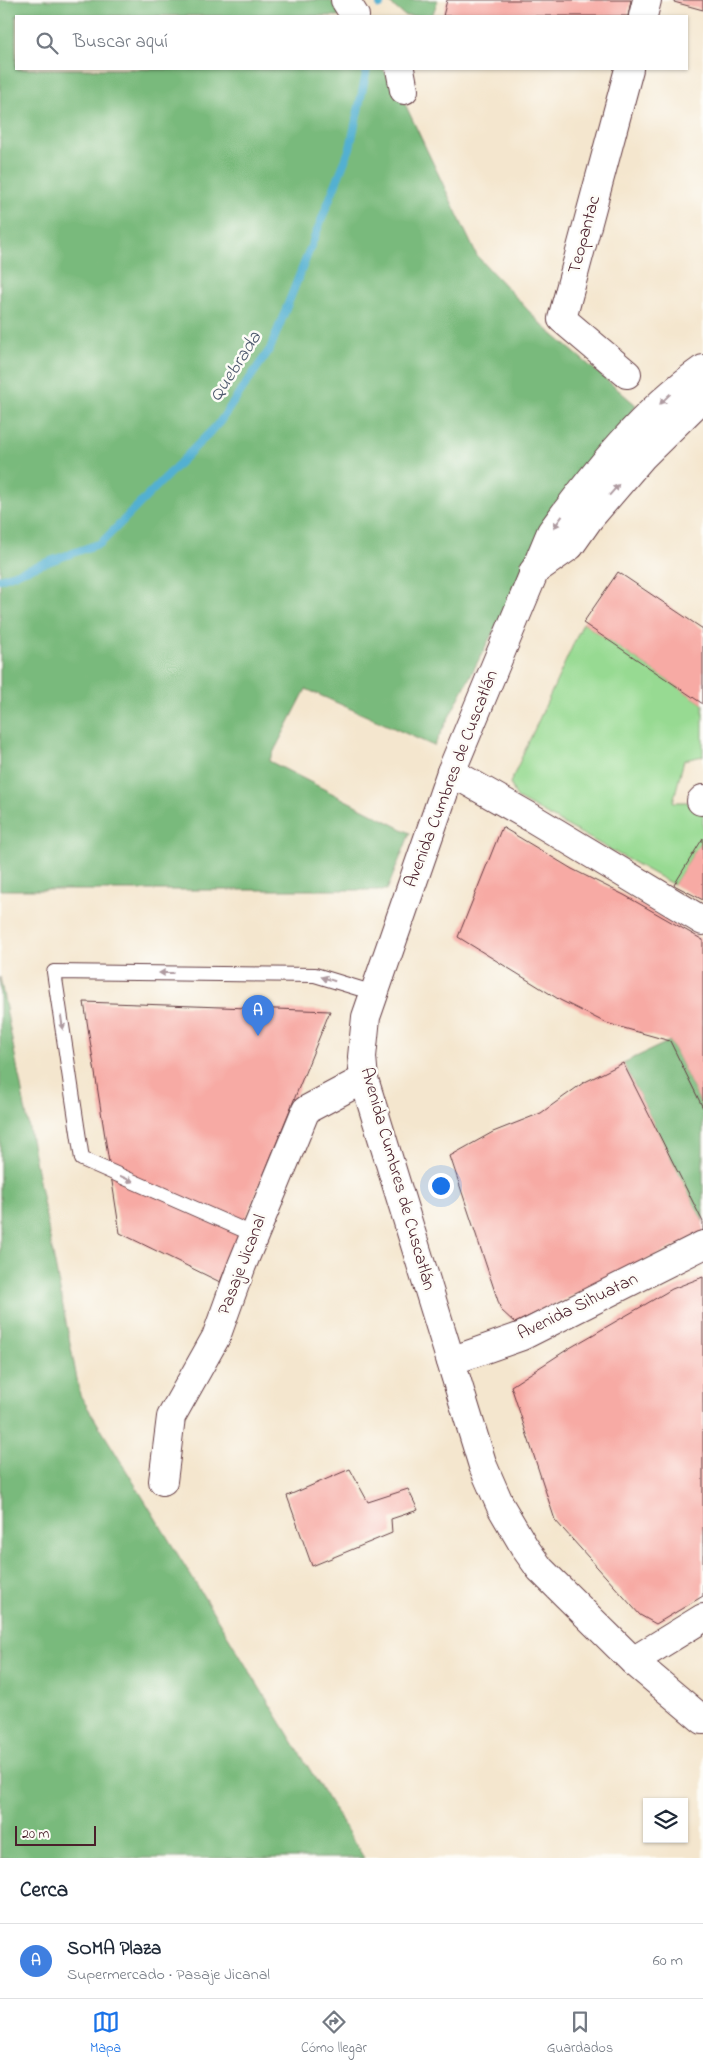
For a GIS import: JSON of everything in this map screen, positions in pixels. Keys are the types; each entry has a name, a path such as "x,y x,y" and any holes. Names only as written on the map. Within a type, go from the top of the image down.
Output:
{"main road":[{"path":"345,0 353,15"},
{"path":"643,15 647,0"},
{"name":"Teopantac","path":"626,374 562,320 629,70"},
{"name":"Avenida Cumbres de Cuscatlán","path":"703,369 682,384 653,412 573,502 551,532 532,573 451,772 374,993 363,1033 364,1079 492,1489 525,1548 540,1569 633,1661 703,1720"},
{"path":"532,573 570,546 589,519 643,456 703,397"},
{"path":"451,772 532,818 703,921"},
{"name":"Pasaje Jicanal","path":"163,1481 171,1416 216,1337 306,1110 364,1079"},
{"name":"Avenida Sihuatan","path":"451,1361 522,1336 703,1245"},
{"path":"633,1661 703,1618"}],"lane":[{"path":"255,1235 82,1159 54,972 315,975 374,993"}],"green space":[{"path":"0,0 330,0 342,15 15,15 15,70 384,70 406,106 477,256 543,326 636,405 533,555 434,746 306,689 269,761 410,833 387,890 0,890"},
{"path":"386,0 438,0 432,15 404,15"},
{"path":"583,623 703,704 703,756 684,760 673,802 687,802 703,813 703,838 674,885 517,798 510,783"},
{"path":"0,977 80,1395 364,1858 0,1858"},
{"path":"670,1041 703,1108 703,1222 623,1063"}],"building":[{"path":"447,0 631,0 628,15 443,15"},
{"path":"675,0 703,0 703,10 674,2"},
{"path":"618,572 703,629 703,704 583,623"},
{"path":"502,827 572,869 624,895 703,940 703,1108 670,1041 606,1023 560,1000 458,937"},
{"path":"703,838 703,900 674,885"},
{"path":"84,1002 330,1011 220,1282 120,1233"},
{"path":"623,1063 703,1222 703,1233 515,1323 501,1310 450,1156 493,1132 541,1113 583,1083"},
{"path":"703,1277 703,1596 656,1624 640,1615 555,1520 511,1386 568,1349 672,1289"},
{"path":"350,1469 368,1502 408,1489 418,1510 391,1519 392,1533 312,1566 287,1496"}],"waterway":[{"name":"Quebrada","path":"380,5 381,0"},
{"name":"Quebrada","path":"0,579 101,543 219,423 270,349 350,148 367,70"}],"place":[{"name":"SOMA Plaza","path":"258,1036"}]}
